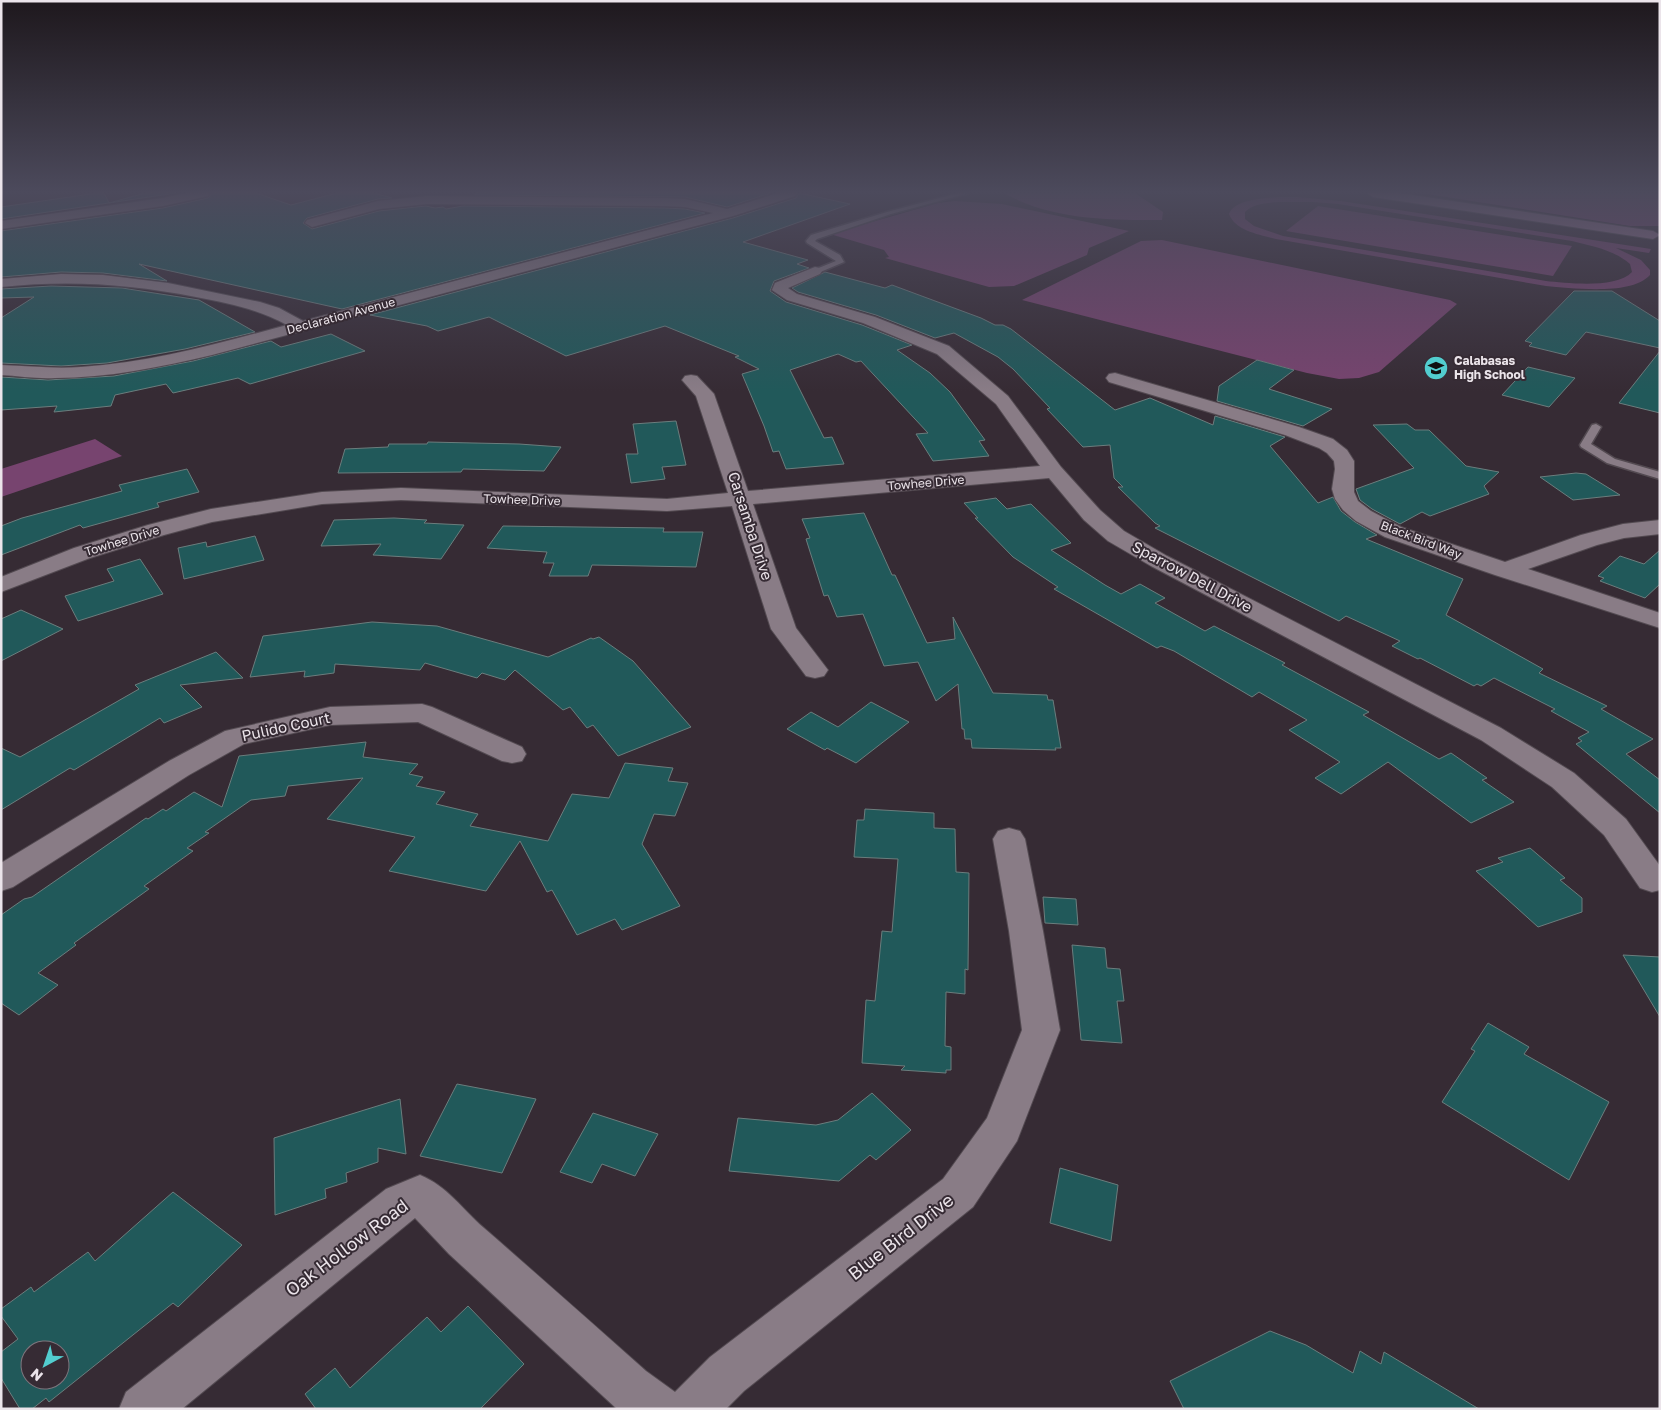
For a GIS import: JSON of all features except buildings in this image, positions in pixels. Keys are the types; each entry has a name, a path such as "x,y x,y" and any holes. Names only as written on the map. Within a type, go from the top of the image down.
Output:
{"street":[{"name":"Declaration Avenue","path":"1,370 61,374 104,371 152,364 212,350 555,259"},
{"name":"Sparrow Dell Drive","path":"815,271 785,282 780,286 780,290 792,297 869,320 943,350 1002,400 1054,471 1092,515 1116,536 1158,561 1491,734 1563,780 1615,827 1652,880"},
{"path":"1,283 79,278 119,281 254,305 272,311 301,326"},
{"name":"Black Bird Way","path":"1115,378 1318,440 1344,459 1345,469 1342,493 1351,506 1367,518 1393,532 1660,621"},
{"name":"Carsamba Drive","path":"691,380 706,394 784,629 815,670"},
{"name":"Towhee Drive","path":"1,585 82,553 156,530 211,516 322,498 401,494 667,505 1054,471"},
{"path":"1503,570 1589,540 1623,531 1660,527"},
{"name":"Pulido Court","path":"1,879 178,768 236,738 330,716 422,713 512,754"},
{"name":"Blue Bird Drive","path":"692,1409 727,1374 958,1193 1003,1128 1041,1030 1026,931 1008,839"},
{"name":"Oak Hollow Road","path":"143,1409 401,1203 420,1195 464,1239 622,1382 658,1409"}],"lane":[{"path":"815,271 840,262 838,259"},
{"path":"1596,427 1585,445 1593,452 1629,468 1660,476"}],"shaded area":[{"path":"888,259 1078,259 1014,286 989,287"},
{"path":"1105,259 1252,259 1450,300 1457,304 1379,372 1359,378 1339,379 1307,373 1022,300"},
{"path":"1390,259 1416,259 1546,281 1578,284 1603,283 1625,277 1632,272 1630,264 1624,259 1638,259 1650,270 1650,275 1641,282 1616,288 1585,289 1546,286"},
{"path":"1451,259 1564,259 1553,276"},
{"path":"95,439 122,456 1,497 1,469"}],"place":[{"name":"Calabasas High School","path":"1436,368"}]}
